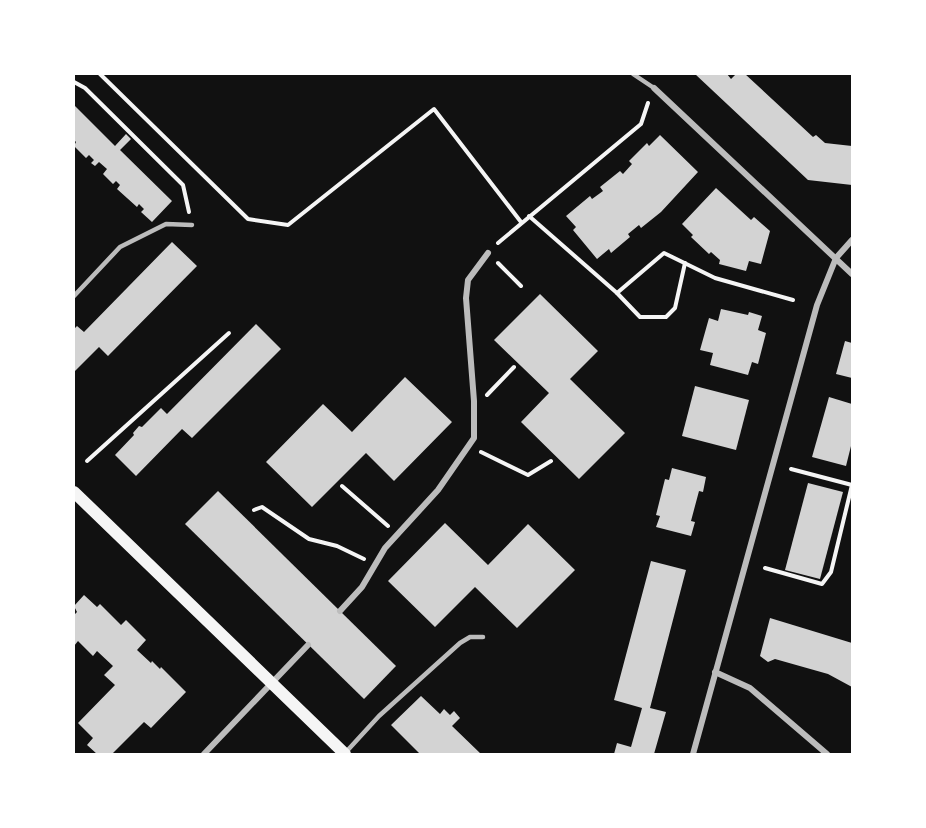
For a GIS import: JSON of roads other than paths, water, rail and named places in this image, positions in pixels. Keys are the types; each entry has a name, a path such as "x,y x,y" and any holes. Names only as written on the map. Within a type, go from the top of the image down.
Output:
{"main road":[{"path":"74,492 345,754"}],"street":[{"path":"654,88 852,274"},
{"path":"693,754 817,305 836,258 852,240"},
{"path":"340,611 362,587 398,534 438,490 470,447 475,427 466,298 468,280 488,253"},
{"path":"204,754 308,645"},
{"path":"715,672 750,688 827,754"}],"lane":[{"path":"633,74 654,88"},
{"path":"74,296 120,247 166,224 192,225"},
{"path":"345,754 379,716 460,643 470,638 483,637"}]}
